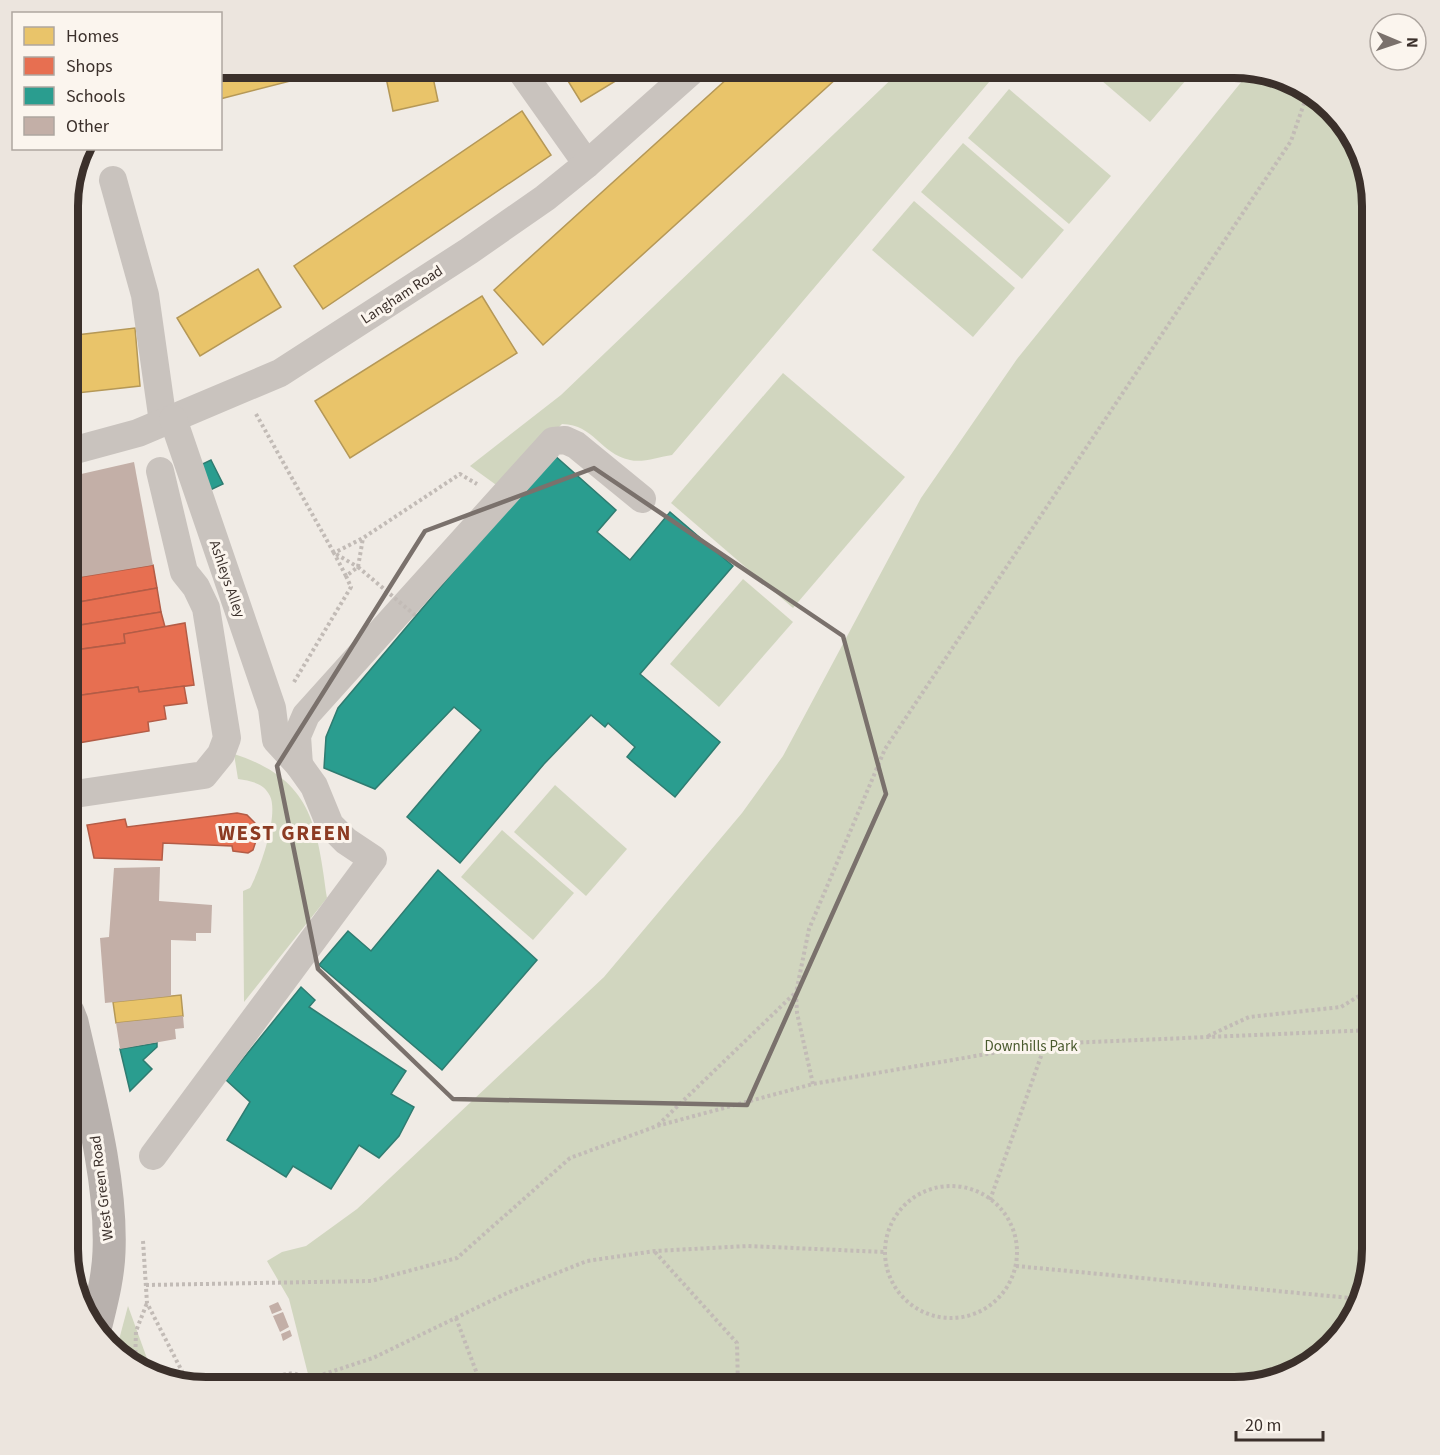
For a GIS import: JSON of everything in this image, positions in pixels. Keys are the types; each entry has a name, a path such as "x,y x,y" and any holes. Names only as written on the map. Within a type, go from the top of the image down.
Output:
{"main road":[{"name":"West Green Road","path":"78,1050 93,1119 109,1235 106,1281 98,1317"}],"street":[{"path":"526,78 587,164"},
{"name":"Langham Road","path":"78,450 115,441 280,373 469,251 587,164 684,78"},
{"name":"Ashleys Alley","path":"113,180 145,295 168,420 285,720"},
{"path":"285,720 553,441 565,440 576,445 642,499"},
{"path":"160,471 183,572 196,587 206,608 232,776"},
{"path":"153,1156 373,859 346,841 330,825 314,786 299,765 285,720"},
{"path":"285,720 297,736 299,765"},
{"path":"78,794 204,775 221,754 227,738"}],"path":[{"path":"813,1084 797,1013 796,993 809,929 885,749 1290,141 1305,100"},
{"path":"245,389 259,420 351,587 295,680 285,720"},
{"path":"334,553 363,538 460,474 500,497"},
{"path":"346,576 358,567 363,538"},
{"path":"334,553 358,567 416,616"},
{"path":"657,1126 796,993"},
{"path":"1205,1038 1249,1017 1341,1007 1362,994"},
{"path":"135,1355 136,1332 147,1303 146,1285 371,1281 457,1258 570,1158 657,1126 813,1084 1045,1044 1362,1030"},
{"path":"990,1200 1045,1044"},
{"path":"960,1186 978,1191 990,1200 1010,1222 1017,1245 1016,1266 1008,1288 984,1311 962,1318 937,1318 916,1310 898,1294 887,1273 884,1252 888,1229 900,1210 918,1195 937,1187 960,1186"},
{"path":"315,1377 374,1358 507,1293 587,1261 655,1251 748,1246 884,1252"},
{"path":"655,1251 737,1343 738,1377"},
{"path":"1016,1266 1352,1298"},
{"path":"147,1303 184,1375"},
{"path":"456,1318 478,1377"},
{"path":"268,1377 293,1373 304,1377"}],"highlighted area":[{"path":"594,468 843,636 886,794 747,1105 453,1099 318,969 277,766 425,531"}],"green space":[{"path":"893,78 992,78 672,455 630,460 611,452 582,429 562,424 499,487 470,466 561,395"},
{"path":"1099,78 1188,78 1150,122"},
{"name":"Downhills Park","path":"1244,78 1267,82 1298,95 1330,122 1345,142 1360,181 1362,198 1362,1257 1355,1290 1340,1320 1318,1345 1298,1360 1259,1375 1242,1377 309,1377 289,1299 267,1261 282,1252 306,1246 357,1209 604,977 742,813 783,756 921,498 1017,359"},
{"path":"1009,89 1111,176 1069,224 968,138"},
{"path":"963,143 1064,230 1022,279 921,192"},
{"path":"914,201 1015,288 973,337 872,250"},
{"path":"783,373 905,477 793,608 671,503"},
{"path":"743,579 793,622 719,707 670,664"},
{"path":"234,754 260,764 280,777 295,791 306,808 319,848 327,898 244,1002 243,891 250,888 259,869 270,829 272,805 270,796 261,785 238,779"},
{"path":"555,785 627,849 586,896 514,832"},
{"path":"502,830 574,893 533,940 461,877"},
{"path":"128,1306 149,1363 128,1350 119,1342"}],"building: Homes":[{"path":"222,78 302,78 222,98"},
{"path":"386,78 433,78 438,101 393,111"},
{"path":"566,78 621,78 581,102"},
{"path":"728,78 837,78 543,345 494,290"},
{"path":"522,111 551,155 323,309 294,266"},
{"path":"258,269 281,307 200,356 177,318"},
{"path":"482,296 517,353 350,458 315,401"},
{"path":"135,328 140,386 78,393 78,335"},
{"path":"181,995 183,1016 116,1023 113,1002"}],"building: Shops":[{"path":"153,565 157,588 78,602 78,577"},
{"path":"157,588 161,612 78,625 78,602"},
{"path":"161,612 165,627 124,634 125,643 78,650 78,625"},
{"path":"185,623 194,685 139,692 138,687 78,696 78,650 125,643 124,634"},
{"path":"184,686 187,703 164,706 166,719 148,722 149,731 78,743 78,696 138,687 139,692"},
{"path":"237,813 247,815 256,824 258,835 253,850 248,853 233,851 232,846 163,843 162,860 94,858 87,825 125,819 127,827"}],"building: Schools":[{"path":"553,454 616,510 597,532 630,560 670,512 733,566 640,674 720,742 675,797 627,757 635,747 608,723 605,727 591,715 544,764 460,863 407,817 481,730 454,707 375,789 324,768 326,737 338,708"},
{"path":"211,460 223,484 206,492 194,468"},
{"path":"438,870 537,960 442,1070 319,965 348,931 371,951"},
{"path":"301,987 315,1000 309,1007 406,1071 391,1094 414,1107 399,1136 379,1158 359,1145 331,1189 293,1166 286,1177 227,1140 250,1102 226,1080"},
{"path":"157,1043 157,1047 143,1060 152,1069 130,1091 120,1049"}],"building: Other":[{"path":"134,462 153,565 78,577 78,475"},
{"path":"160,867 159,901 212,905 211,933 196,933 196,941 171,940 171,996 105,1003 100,938 109,937 114,868"},
{"path":"183,1016 184,1028 175,1029 176,1039 120,1049 116,1023"},
{"path":"278,1302 282,1310 272,1314 269,1306"},
{"path":"283,1312 289,1327 280,1332 273,1316"},
{"path":"290,1330 292,1336 283,1341 281,1334"}],"district":[{"name":"WEST GREEN","path":"285,833"}]}
